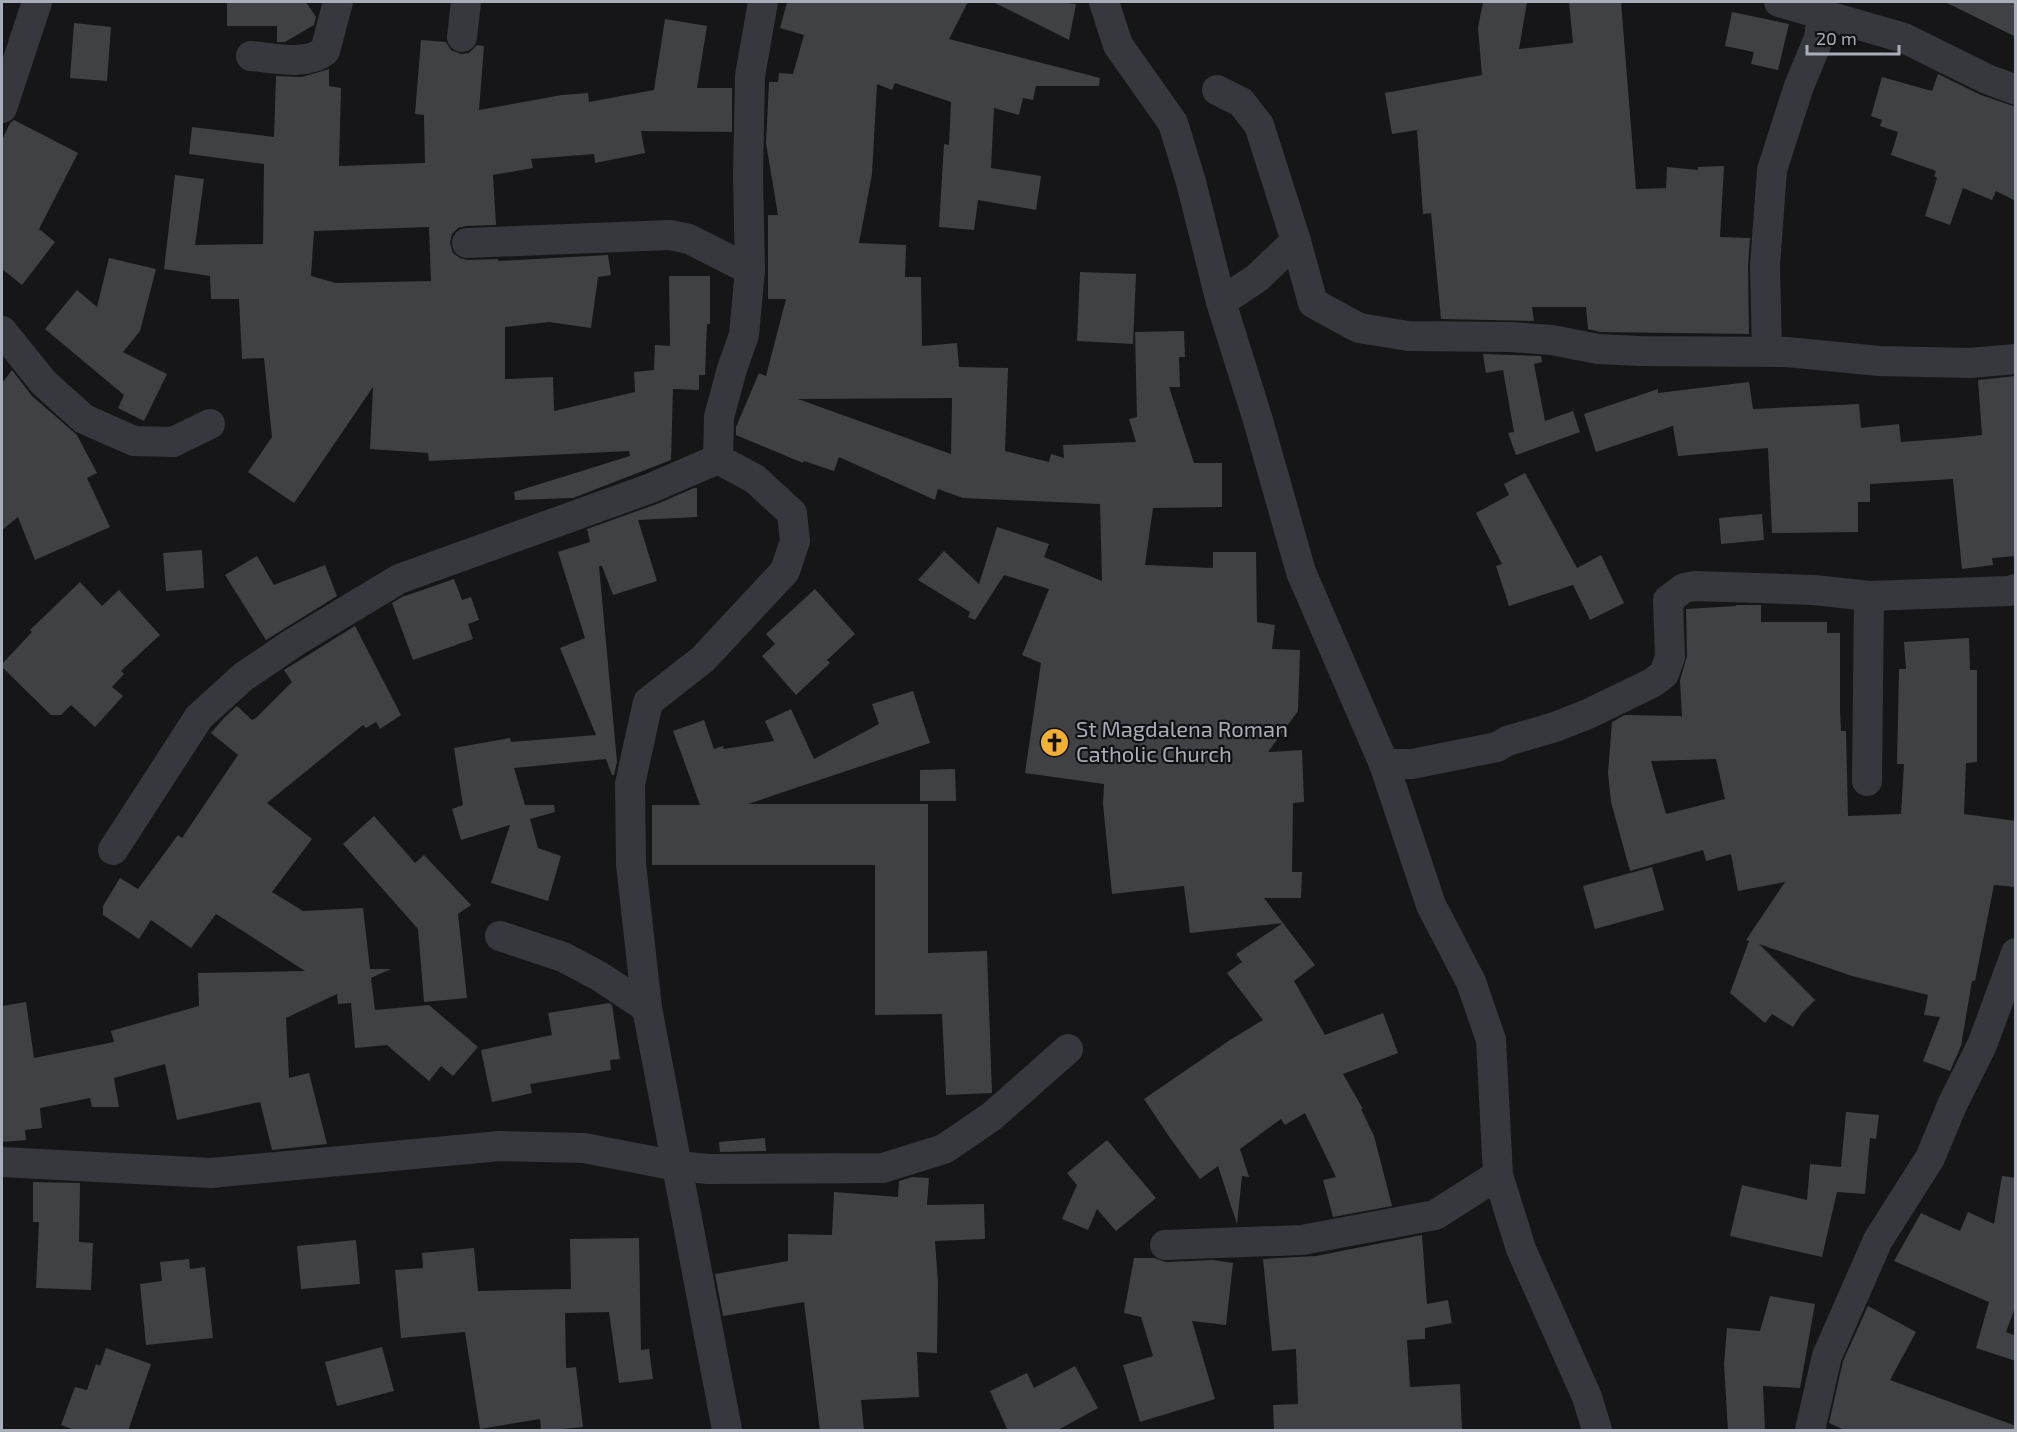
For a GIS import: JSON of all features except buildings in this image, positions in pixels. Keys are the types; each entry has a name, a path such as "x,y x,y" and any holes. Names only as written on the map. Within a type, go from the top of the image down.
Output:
{"street":[{"path":"2,108 37,2"},
{"path":"252,56 299,59 317,57 325,51 338,2"},
{"path":"462,37 466,2"},
{"path":"718,459 719,417 744,335 750,270 748,176 750,76 763,2"},
{"path":"1104,2 1118,45 1173,123 1191,182 1221,302 1257,417 1301,572 1384,764 1431,905 1471,982 1491,1040 1498,1175 1521,1249 1587,1397 1596,1431"},
{"path":"1779,2 1904,38 1987,79 2016,90"},
{"path":"1767,351 1765,266 1772,170 1796,97 1819,38 1822,14"},
{"path":"1217,90 1241,102 1259,125 1313,303 1359,328 1408,336 1510,337 1552,340 1598,349 1640,351 1767,351 1879,361 1970,363 2016,359"},
{"path":"467,243 670,235 689,239 750,270"},
{"path":"1221,302 1257,278 1296,241"},
{"path":"2,331 44,383 84,419 134,441 173,442 210,424"},
{"path":"113,850 199,717 243,677 293,643 399,579 651,488 718,459"},
{"path":"718,459 755,479 792,513 795,541 785,571 778,579 704,659 648,702 630,784 632,864 647,1008 727,1431"},
{"path":"1384,764 1412,764 1497,747 1507,741 1555,727 1588,714 1652,683 1664,674 1670,657 1668,600 1684,588 1695,586 1814,591 1869,596 2016,589"},
{"path":"1867,781 1869,596"},
{"path":"500,936 563,957 599,976 647,1008"},
{"path":"1810,1431 1827,1356 1878,1240 1930,1158 1953,1103 1982,1045 2016,953"},
{"path":"2,1162 211,1173 500,1146 584,1148 677,1166 708,1169 883,1168 944,1149 991,1117 1068,1049"},
{"path":"1165,1245 1302,1240 1435,1215 1498,1175"}],"place":[{"name":"St Magdalena Roman Catholic Church","path":"1055,742"}]}
